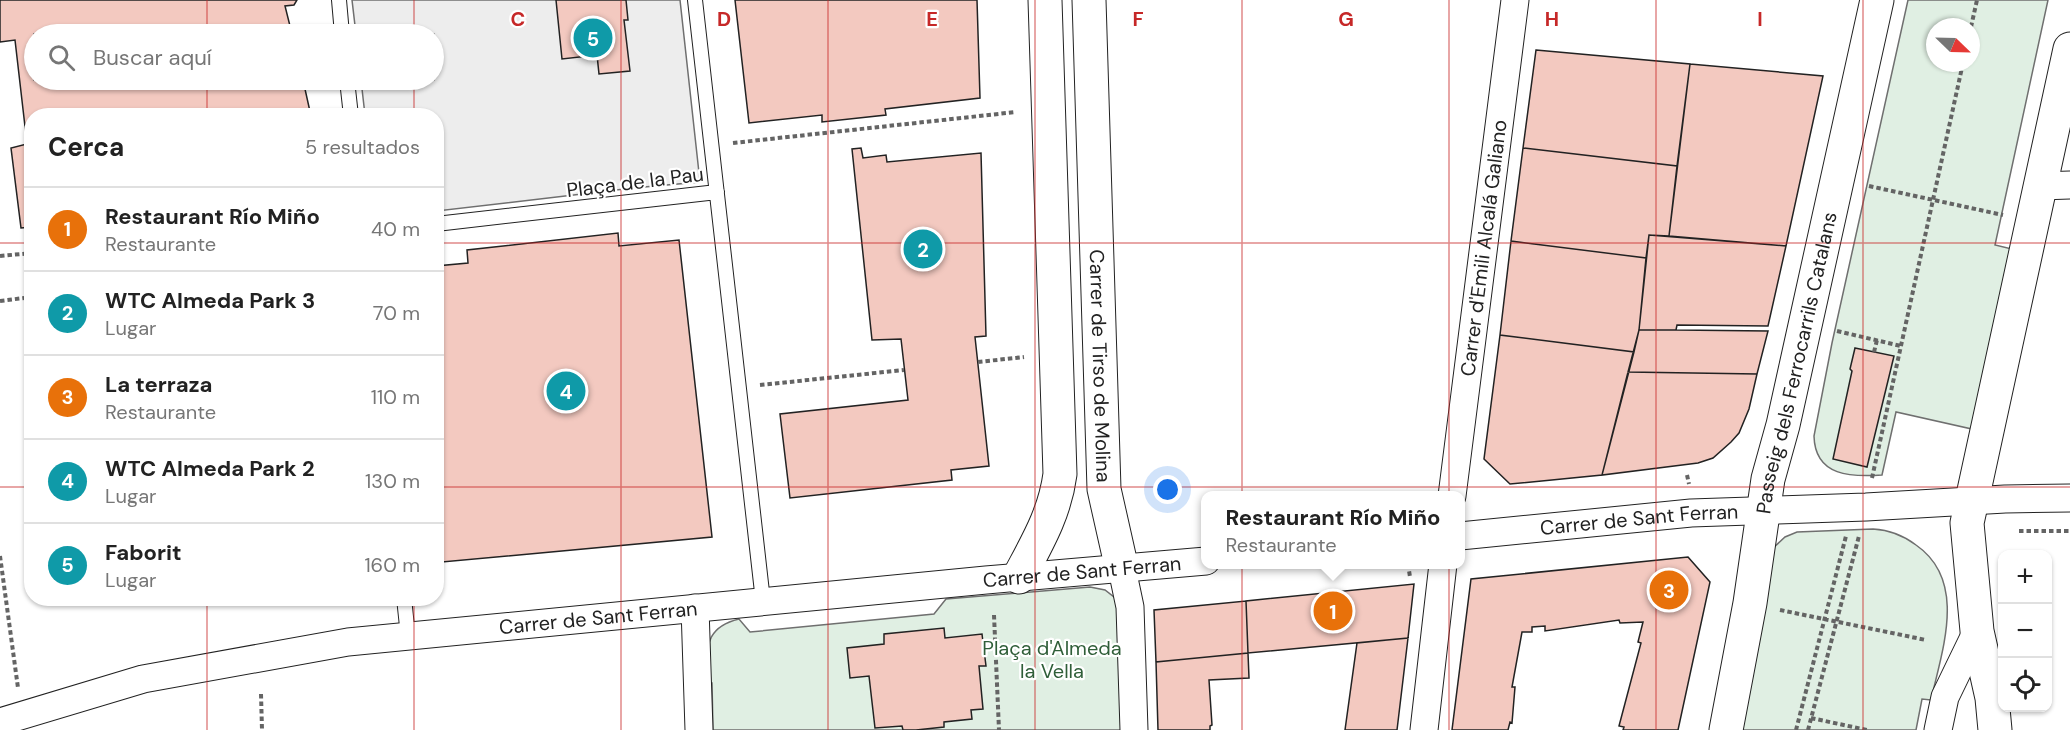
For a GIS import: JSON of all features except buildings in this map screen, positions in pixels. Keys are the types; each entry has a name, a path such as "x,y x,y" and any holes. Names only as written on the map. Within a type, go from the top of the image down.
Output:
{"street":[{"path":"1019,577 1053,510 1060,474 1045,0"},
{"name":"Carrer de Tirso de Molina","path":"1089,0 1104,489 1130,607 1134,730"},
{"name":"Carrer d'Emili Alcalá Galiano","path":"1453,491 1515,0"},
{"name":"Passeig dels Ferrocarrils Catalans","path":"1726,730 1750,603 1768,479 1784,425 1876,0"},
{"path":"1995,730 1992,698 1977,631 1967,523 2055,186 2070,49"},
{"name":"Carrer de Sant Ferran","path":"1465,536 1691,513 1866,507 1972,500 2070,498"},
{"name":"Carrer de Sant Ferran","path":"11,719 143,679 348,642 763,601 1201,561"},
{"path":"1424,730 1442,569"},
{"path":"695,608 699,730"},
{"path":"1938,730 1945,697 1977,631"}],"lane":[{"path":"339,0 341,24"},
{"name":"Plaça de la Pau","path":"444,223 717,192 695,0"},
{"path":"348,90 350,108"},
{"path":"717,192 763,601"},
{"path":"405,606 408,636"}],"path":[{"path":"1973,18 1977,0"},
{"path":"1871,485 1961,72"},
{"path":"712,146 1016,112"},
{"path":"1862,184 2006,215"},
{"path":"0,256 24,254"},
{"path":"0,300 24,298"},
{"name":"Passeig dels Ferrocarrils Catalans","path":"1831,330 1901,346"},
{"path":"1874,352 1877,340"},
{"path":"978,362 1024,357"},
{"path":"739,388 904,370"},
{"path":"1688,475 1689,484"},
{"path":"1796,730 1848,530"},
{"path":"2019,531 2070,531"},
{"path":"1808,730 1859,539"},
{"path":"0,556 11,719"},
{"path":"1409,569 1410,577"},
{"path":"1772,608 1926,640"},
{"path":"994,615 999,730"},
{"path":"261,694 262,730"},
{"path":"1811,718 1867,730"}],"green space":[{"path":"1908,0 2048,0 1995,245 2012,249 1972,429 1896,412 1882,475 1859,476 1837,472 1828,467 1816,450 1814,436 1832,343"},
{"path":"1873,529 1906,538 1932,560 1942,577 1947,617 1945,638 1931,700 1922,699 1916,730 1734,730 1771,550 1785,537 1797,532"},
{"name":"Plaça d'Almeda la Vella","path":"1090,587 1105,590 1119,601 1126,730 713,730 712,683 704,683 707,651 709,642 718,628 727,623 739,619 750,632 934,614 946,599"}],"shaded area":[{"path":"352,0 680,0 700,182 444,210 444,108 364,108 362,90 444,90 444,24 355,24"}],"place":[{"name":"Faborit","path":"593,38"},
{"name":"WTC Almeda Park 3","path":"923,249"},
{"name":"WTC Almeda Park 2","path":"566,391"},
{"name":"La terraza","path":"1669,590"},
{"name":"Restaurant Río Miño","path":"1333,611"}]}
